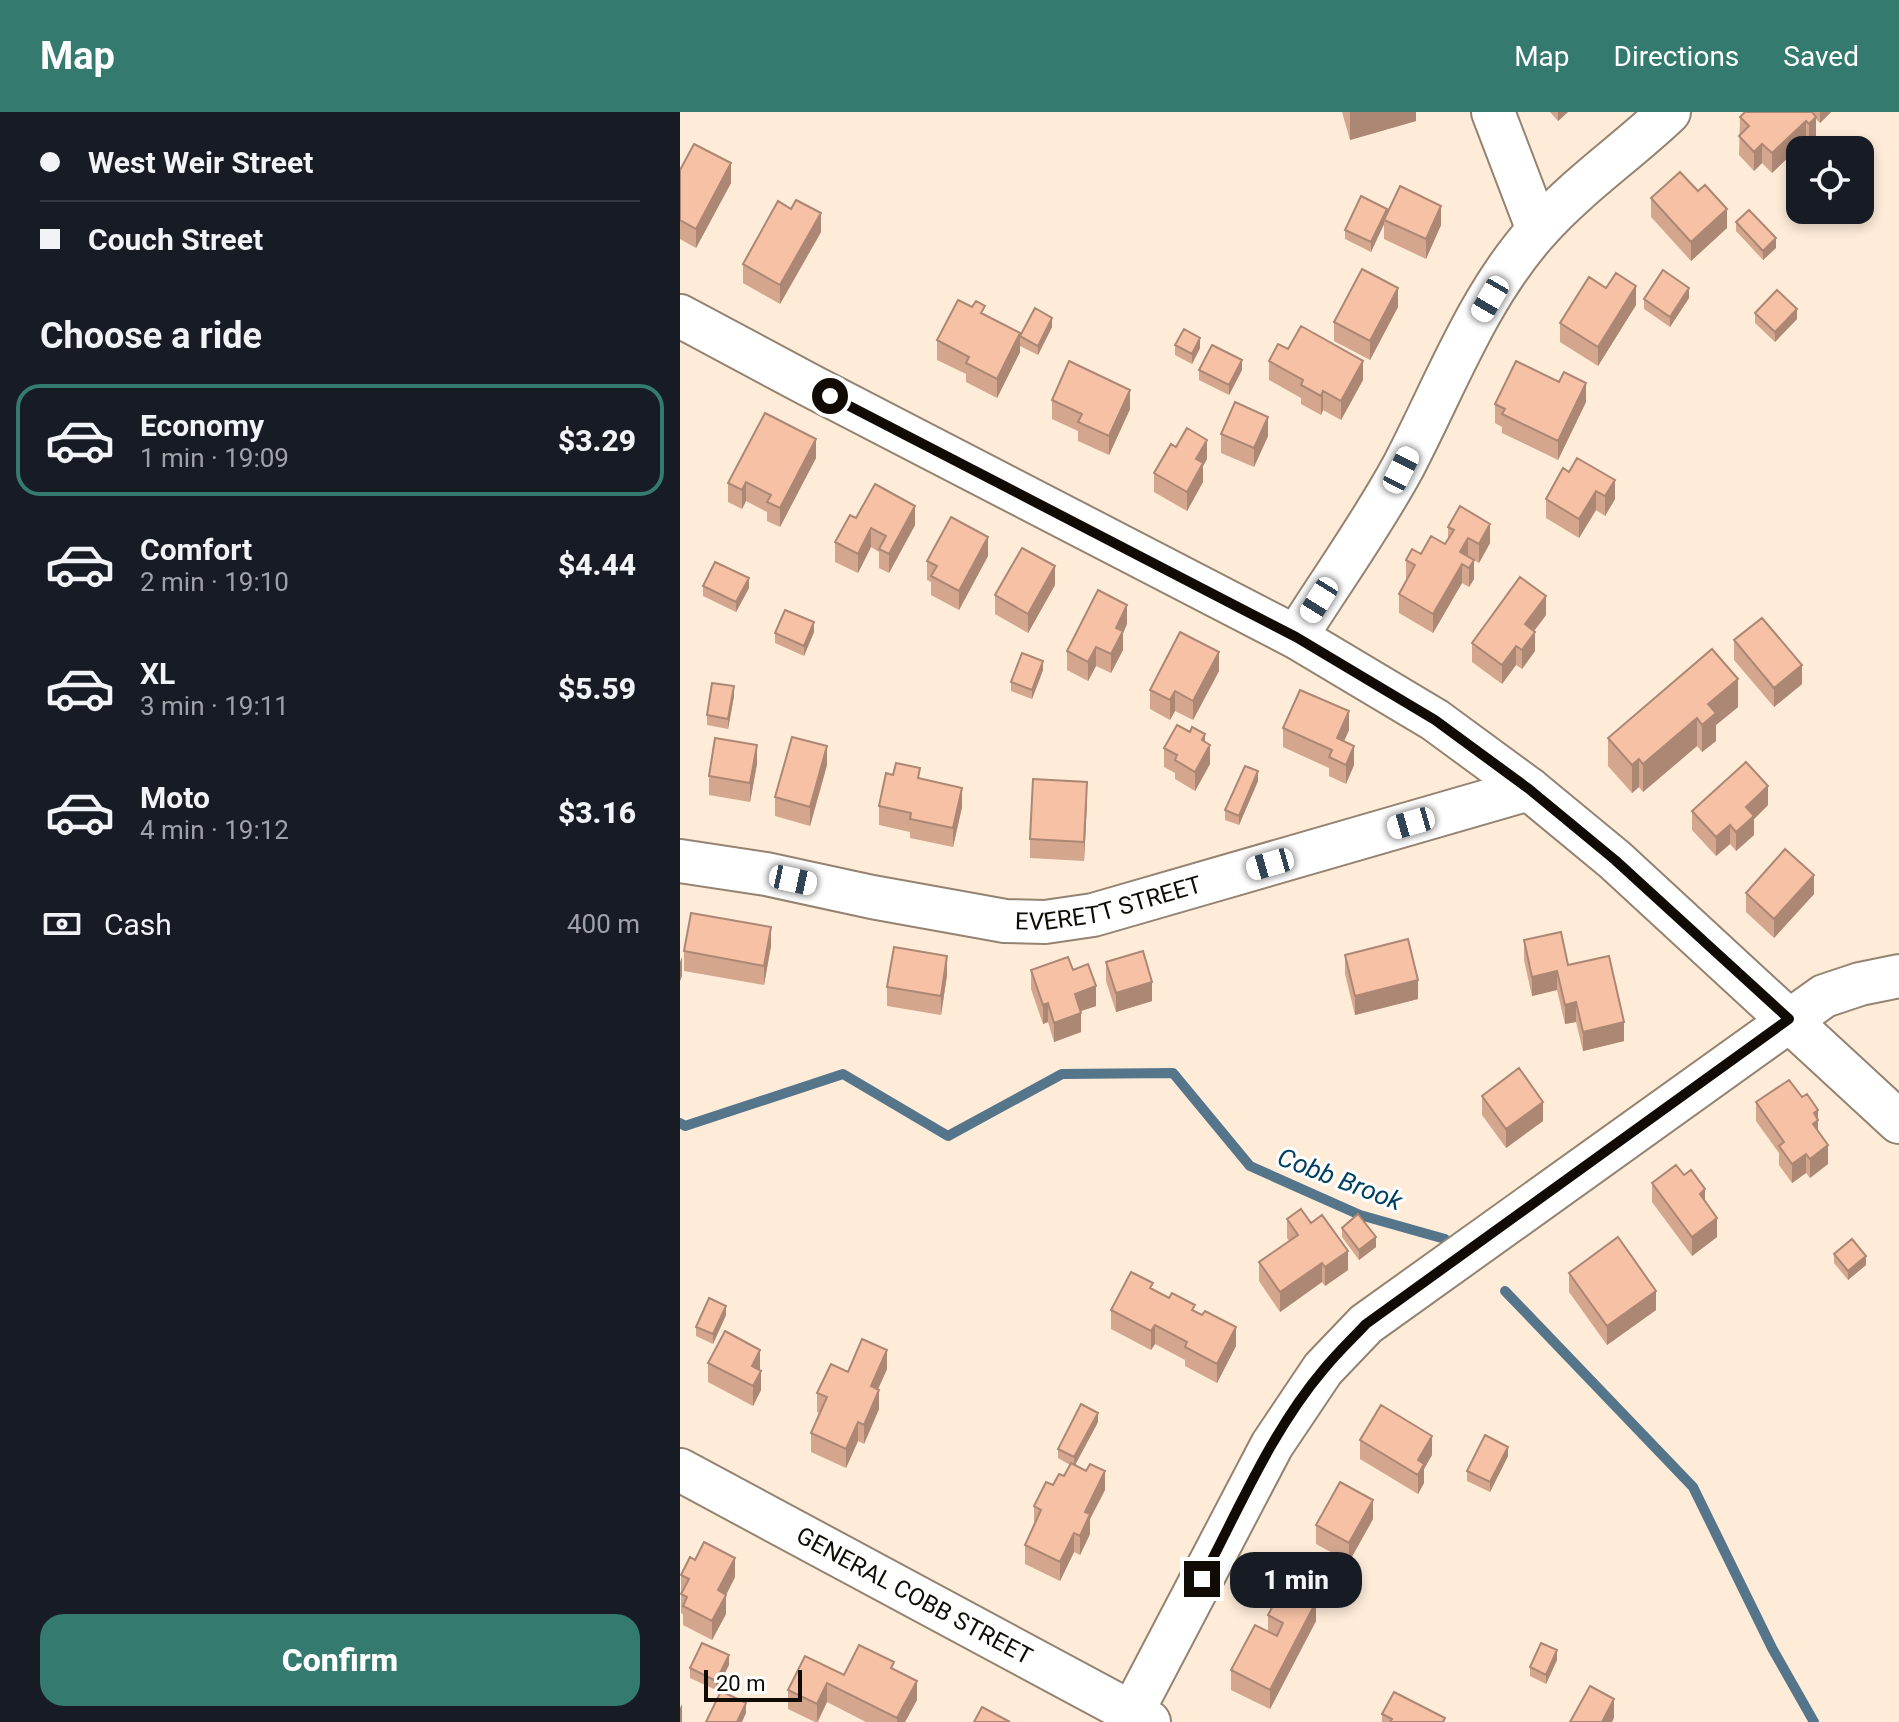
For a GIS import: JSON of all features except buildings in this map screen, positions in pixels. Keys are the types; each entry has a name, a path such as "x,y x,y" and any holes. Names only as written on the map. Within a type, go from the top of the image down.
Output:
{"street":[{"path":"1493,112 1538,230"},
{"path":"1296,637 1401,470 1490,299 1538,230 1573,195 1669,112"},
{"path":"680,316 1296,637 1435,720 1529,789 1650,890 1899,1122"},
{"name":"EVERETT STREET","path":"680,861 766,874 1005,921 1045,922 1093,915 1529,789"},
{"path":"1136,1719 1272,1445 1323,1369 1366,1324 1824,996 1899,976"},
{"name":"GENERAL COBB STREET","path":"683,1480 1136,1719"}],"waterway":[{"name":"Cobb Brook","path":"680,1123 685,1126 843,1074 948,1136 1062,1074 1173,1073 1250,1166 1360,1215 1445,1239"},
{"name":"Cobb Brook","path":"1505,1291 1693,1487 1772,1648 1814,1722"}],"route":[{"path":"830,396 1296,637 1435,720 1529,789 1615,860 1789,1019 1366,1324 1323,1369 1272,1445 1202,1579"}]}
